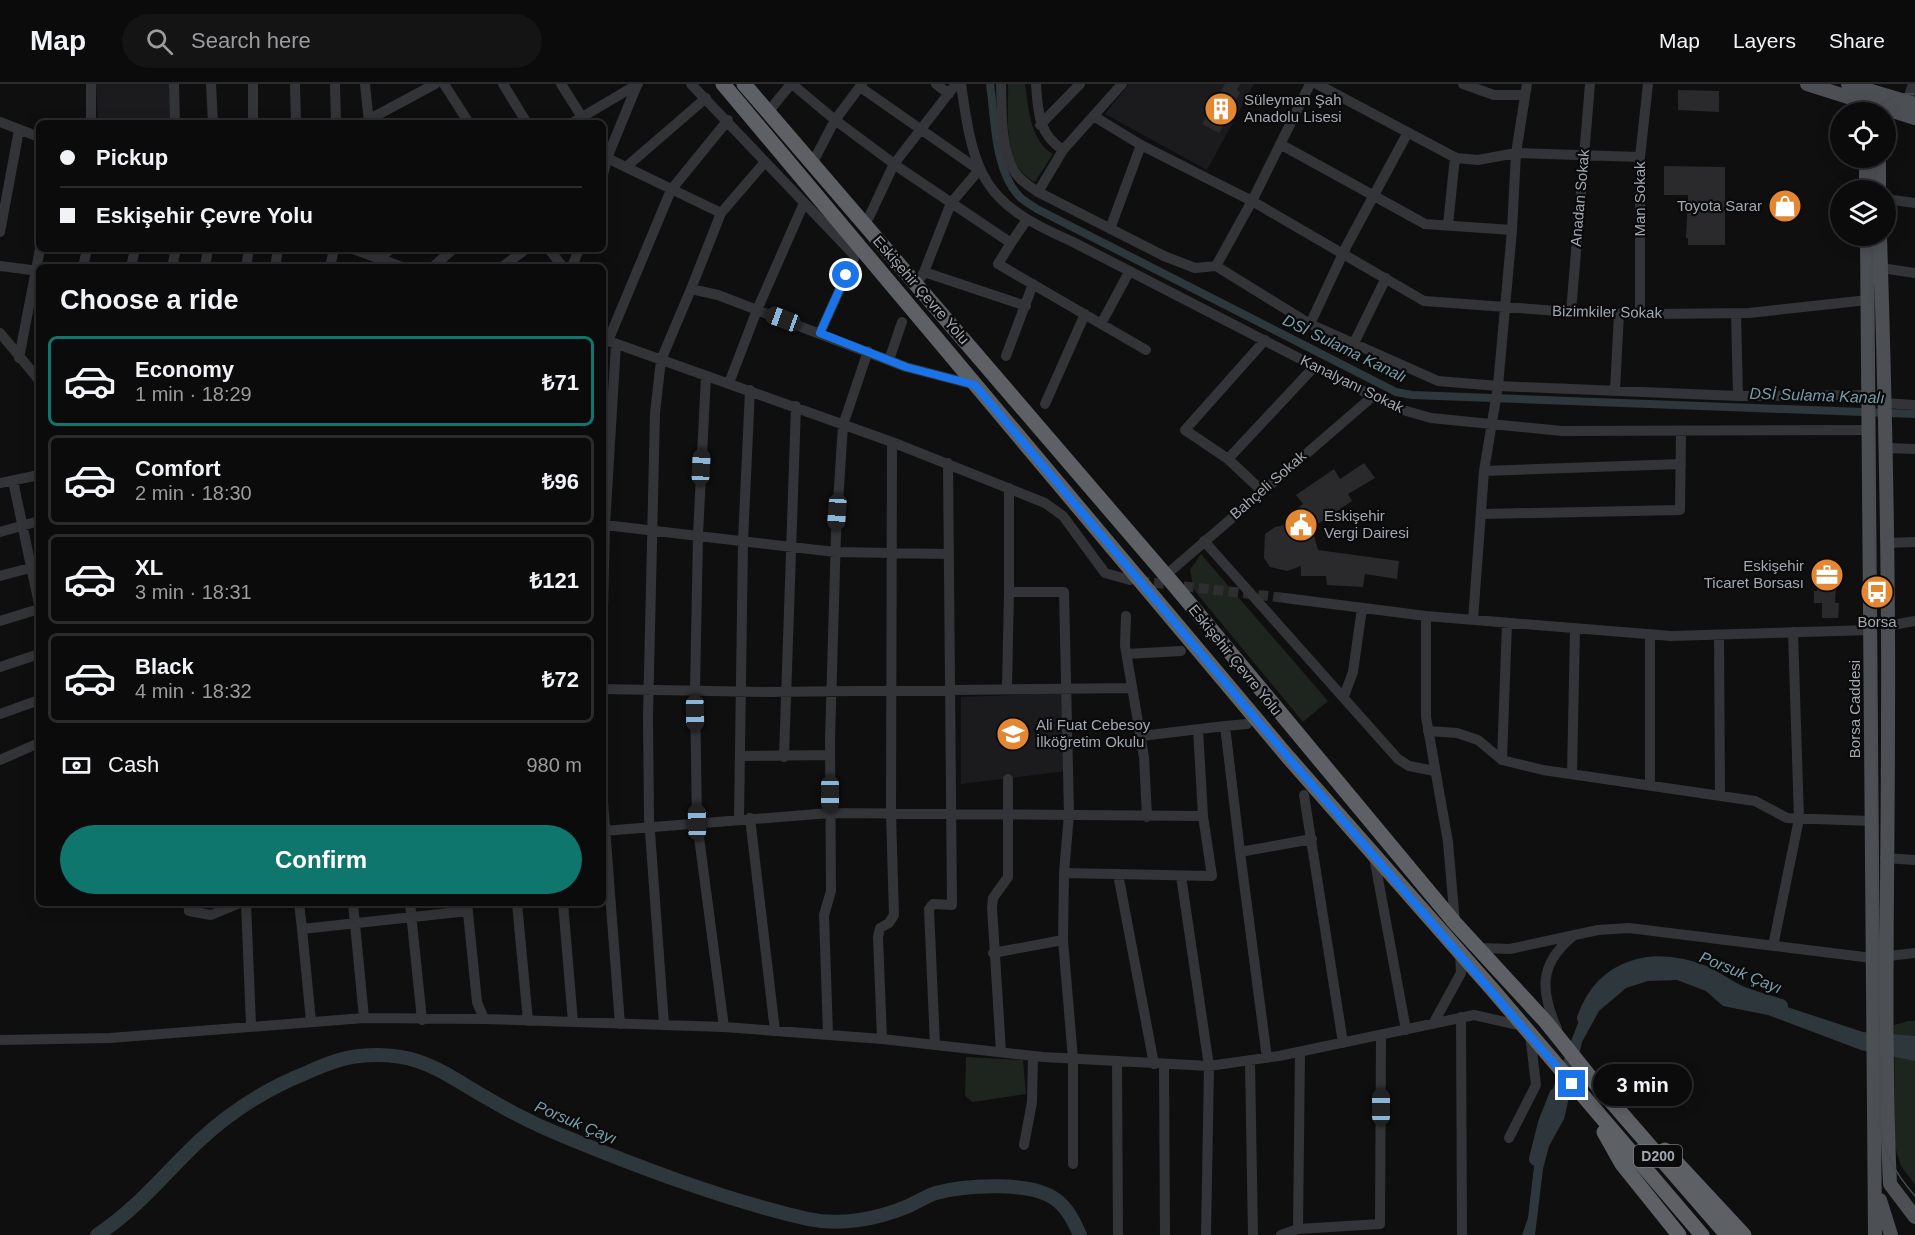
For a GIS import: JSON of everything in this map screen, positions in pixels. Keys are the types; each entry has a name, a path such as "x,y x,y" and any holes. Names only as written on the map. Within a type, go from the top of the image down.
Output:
{"highway":[{"name":"Eskişehir Çevre Yolu","path":"723,84 1288,757 1460,952 1702,1235"},
{"name":"Eskişehir Çevre Yolu","path":"744,84 1166,575 1455,923 1546,1022 1590,1077 1727,1235"},
{"path":"1590,1077 1686,1170 1744,1235"},
{"path":"1587,1101 1622,1164 1679,1235"}],"main road":[{"path":"1807,84 1850,102"},
{"path":"1856,85 1911,103"},
{"path":"1873,102 1882,95"},
{"path":"1896,112 1915,118"},
{"name":"Borsa Caddesi","path":"1867,246 1872,630 1872,1022 1876,1183"},
{"path":"1880,246 1887,543 1885,858 1889,1173 1890,1184 1915,1217"},
{"path":"1875,1235 1876,1183"},
{"path":"1876,1183 1891,1235"}],"street":[{"path":"91,84 92,120"},
{"path":"174,84 175,120"},
{"path":"211,84 213,120"},
{"path":"253,84 253,120"},
{"path":"295,84 296,120"},
{"path":"335,84 336,120"},
{"path":"365,84 368,120"},
{"path":"370,120 435,84"},
{"path":"444,84 467,120"},
{"path":"503,84 525,120"},
{"path":"561,84 582,117"},
{"path":"691,84 728,120 855,256 820,333"},
{"path":"768,112 791,84 894,164 1011,243"},
{"path":"936,84 949,94"},
{"path":"869,217 894,164 920,129 959,84"},
{"name":"Kanalyanı Sokak","path":"959,84 979,170 994,195 1026,221 1071,241 1396,408 1431,418 1494,422 1562,431 1682,432 1868,428"},
{"path":"1001,84 1003,123 1013,169 1038,192 1164,256 1195,268 1215,266 1310,324 1438,381 1498,390 1615,390 1868,401"},
{"path":"1036,84 1040,125 1053,144 1063,150"},
{"path":"1040,125 1080,84"},
{"path":"1038,192 1063,150 1095,117 1122,84"},
{"path":"1215,266 1252,201 1310,84"},
{"path":"1317,84 1407,134 1455,157 1478,160 1516,153 1640,157"},
{"path":"1463,84 1494,95 1525,90 1516,153 1507,308 1494,422 1484,471 1473,620"},
{"name":"Anadan Sokak","path":"1571,312 1590,84"},
{"name":"Man Sokak","path":"1640,314 1640,157 1648,84"},
{"path":"1896,110 1911,103 1913,84"},
{"path":"577,120 638,85"},
{"path":"606,165 638,85"},
{"path":"813,162 835,120 861,85 979,170 951,203 922,275 1026,306"},
{"path":"626,167 706,99"},
{"name":"Bizimkiler Sokak","path":"1095,117 1141,145 1252,201 1424,301 1571,312 1640,314 1736,313 1868,300"},
{"path":"606,493 611,452 609,341 671,190 728,120"},
{"path":"0,122 36,136"},
{"path":"0,232 19,130"},
{"path":"1310,324 1343,253 1407,134"},
{"path":"1280,144 1425,224 1512,231"},
{"path":"1110,229 1141,145"},
{"path":"1448,225 1455,157"},
{"path":"608,158 721,213"},
{"path":"664,1024 650,826 648,690 655,413 661,360 721,213 765,162"},
{"path":"1896,200 1915,203"},
{"path":"729,383 757,310 804,203"},
{"path":"1026,221 998,264 1146,350"},
{"path":"361,252 394,264"},
{"path":"436,264 450,252"},
{"path":"506,264 522,252"},
{"path":"551,252 561,264"},
{"path":"0,266 36,271"},
{"path":"1881,268 1915,273"},
{"path":"1101,324 1129,272"},
{"path":"19,358 36,276"},
{"path":"1353,345 1386,278"},
{"path":"1006,356 1033,284"},
{"path":"691,289 718,295 889,360 975,385"},
{"path":"1736,313 1738,396"},
{"path":"1045,404 1085,314"},
{"path":"1615,390 1619,314"},
{"path":"889,360 902,322"},
{"path":"0,333 36,377"},
{"path":"1262,491 1228,459 1185,430 1265,340"},
{"path":"609,341 796,406 948,463 1045,503 1063,516 1105,573 1130,580"},
{"path":"828,1034 824,915 831,891 830,755 835,552 843,425 868,351"},
{"path":"1228,459 1314,367"},
{"path":"706,376 698,535 695,691 697,822 724,1027"},
{"path":"750,390 743,541 740,756 744,818 775,1031"},
{"name":"Bahçeli Sokak","path":"1166,575 1372,397"},
{"path":"1883,405 1915,405"},
{"path":"783,757 796,406"},
{"path":"1482,514 1680,510 1682,432"},
{"path":"882,1039 878,937 880,928 889,923 894,915 891,814 892,442"},
{"path":"1885,448 1915,448"},
{"path":"935,1045 929,909 933,904 952,905 948,463"},
{"path":"1484,471 1681,464"},
{"path":"0,483 36,476"},
{"path":"13,481 24,525 36,592"},
{"path":"1007,687 1009,488"},
{"path":"0,532 36,522"},
{"path":"606,525 835,552 948,554"},
{"path":"1204,541 1398,759 1409,766 1435,771"},
{"path":"1887,543 1915,542"},
{"path":"0,576 30,568"},
{"path":"1009,592 1064,592 1069,814 1064,873 1063,940 1073,1059 1073,1164"},
{"path":"1285,598 1426,616 1650,634 1872,630"},
{"path":"1344,696 1353,672 1362,608"},
{"path":"0,621 36,610"},
{"path":"1126,616 1126,654 1144,757 1146,817"},
{"path":"1426,616 1426,717 1448,842 1455,923"},
{"path":"1887,626 1915,621"},
{"path":"1502,760 1507,623"},
{"path":"1572,774 1575,628"},
{"path":"1773,946 1799,819 1793,632"},
{"path":"1650,634 1650,785"},
{"path":"1719,634 1720,795"},
{"path":"1126,654 1181,651"},
{"path":"0,667 36,655"},
{"path":"606,689 831,692 1007,687 1132,688"},
{"path":"0,714 36,701"},
{"path":"1141,736 1247,724"},
{"path":"1225,726 1267,1058"},
{"path":"1064,873 1212,876 1203,816 1198,729"},
{"path":"1428,731 1456,733 1478,740 1502,760 1572,774 1755,801 1787,818 1871,821"},
{"path":"0,760 36,744"},
{"path":"740,756 830,755"},
{"path":"1001,1053 993,953 993,898 1008,877 1008,779"},
{"path":"1304,795 1343,1043"},
{"path":"606,830 830,813 1203,816"},
{"path":"1240,852 1312,839"},
{"path":"606,854 620,1024"},
{"path":"1373,854 1406,1030"},
{"path":"1885,858 1915,860"},
{"path":"1118,874 1159,1065 1164,1235"},
{"path":"1181,876 1209,1066 1206,1235"},
{"path":"188,906 189,911 211,915 233,906"},
{"path":"246,906 251,1025"},
{"path":"299,906 311,1021"},
{"path":"353,906 364,1018"},
{"path":"410,906 422,1020"},
{"path":"517,906 528,1021"},
{"path":"563,906 573,1022"},
{"path":"302,929 411,918 468,907 477,1002 484,1019"},
{"path":"1479,948 1510,950 1575,934 1629,928 1872,958 1915,953"},
{"path":"1563,1043 1544,997 1545,982 1552,960 1575,934"},
{"path":"993,953 1063,940"},
{"path":"1433,1024 1461,973 1460,952"},
{"path":"0,1040 110,1038 251,1025 364,1018 484,1019 724,1027 882,1039 1033,1056 1159,1065 1209,1066 1250,1062 1474,1015 1526,1030 1536,1085 1509,1138"},
{"path":"1461,1017 1462,1235"},
{"path":"1281,1235 1298,1229 1380,1224 1381,1035"},
{"path":"1298,1229 1300,1052"},
{"path":"1024,1145 1032,1102 1033,1056"},
{"path":"1117,1062 1118,1235"},
{"path":"1250,1062 1253,1235"}],"shaded area":[{"path":"96,84 169,84 170,120 98,120"},
{"path":"1008,84 1025,84 1035,133 1045,148 1053,154 1035,182 1024,175 1012,152 1008,125"},
{"path":"1129,84 1254,84 1207,170 1105,114"},
{"path":"1201,554 1328,701 1303,722 1194,590 1190,570"},
{"name":"Ali Fuat Cebesoy İlköğretim Okulu","path":"1059,693 1063,695 1067,771 961,784 961,697"},
{"path":"1651,964 1712,975 1740,998 1769,1001 1863,1032 1915,1036 1915,1061 1861,1050 1768,1015 1723,1006 1706,991 1677,980 1648,981 1626,988 1599,1011 1582,1042 1564,1119 1549,1146 1543,1169 1535,1235 1522,1235 1528,1218 1536,1149 1547,1126 1552,1091 1583,1010 1601,989 1632,971"},
{"path":"1915,1021 1915,1185 1901,1166 1895,1147 1894,1025"},
{"path":"966,1057 1023,1060 1026,1094 973,1102 965,1096"}],"building":[{"name":"Süleyman Şah Anadolu Lisesi","path":"1225,84 1240,84 1237,89 1240,93 1219,133 1202,124"},
{"path":"1678,90 1719,91 1719,112 1678,110"},
{"path":"1664,166 1725,167 1725,245 1688,245 1688,238 1686,238 1688,195 1664,195"},
{"name":"Eskişehir Vergi Dairesi","path":"1364,463 1375,478 1348,494 1352,501 1312,528 1318,550 1399,561 1397,579 1365,574 1363,587 1327,585 1326,576 1301,576 1301,566 1287,571 1270,567 1264,558 1265,534 1275,527 1294,523 1290,514 1303,504 1296,495 1334,469 1340,479"},
{"name":"Eskişehir Ticaret Borsası","path":"1817,560 1837,560 1835,603 1839,603 1838,618 1822,618 1822,603 1814,603 1814,591 1817,591"}],"waterway":[{"name":"DSİ Sulama Kanalı","path":"990,84 997,142 1004,171 1010,184 1024,201 1396,392 1412,395 1915,414"},
{"name":"Porsuk Çayı","path":"1584,1018 1593,999 1604,985 1618,974 1633,967 1650,964 1668,964 1705,973 1741,993 1781,1006"},
{"name":"Porsuk Çayı","path":"97,1235 125,1214 211,1130 249,1102 291,1079 332,1062 352,1057 379,1055 413,1060 441,1071 538,1125 618,1158 680,1181 776,1211 820,1221 858,1220 883,1215 932,1194 948,1190 1014,1187 1044,1193 1055,1199 1067,1211 1080,1235"},
{"name":"Porsuk Çayı","path":"1536,1159 1545,1123 1556,1095"}],"tunnel":[{"path":"1139,581 1285,598"}],"tram line":[{"path":"1884,102 1903,94 1915,94"},
{"path":"1875,168 1876,180"},
{"path":"1872,246 1880,1120 1881,1131 1891,1161 1901,1179 1915,1196"}],"place":[{"name":"Süleyman Şah Anadolu Lisesi","path":"1221,109"},
{"name":"Toyota Sarar","path":"1785,206"},
{"name":"Eskişehir Vergi Dairesi","path":"1301,525"},
{"name":"Eskişehir Ticaret Borsası","path":"1827,575"},
{"name":"Borsa","path":"1877,592"},
{"name":"Ali Fuat Cebesoy İlköğretim Okulu","path":"1013,734"}],"route":[{"path":"846,275 820,333 906,367 975,385 1288,757 1492,989 1572,1084"}]}
